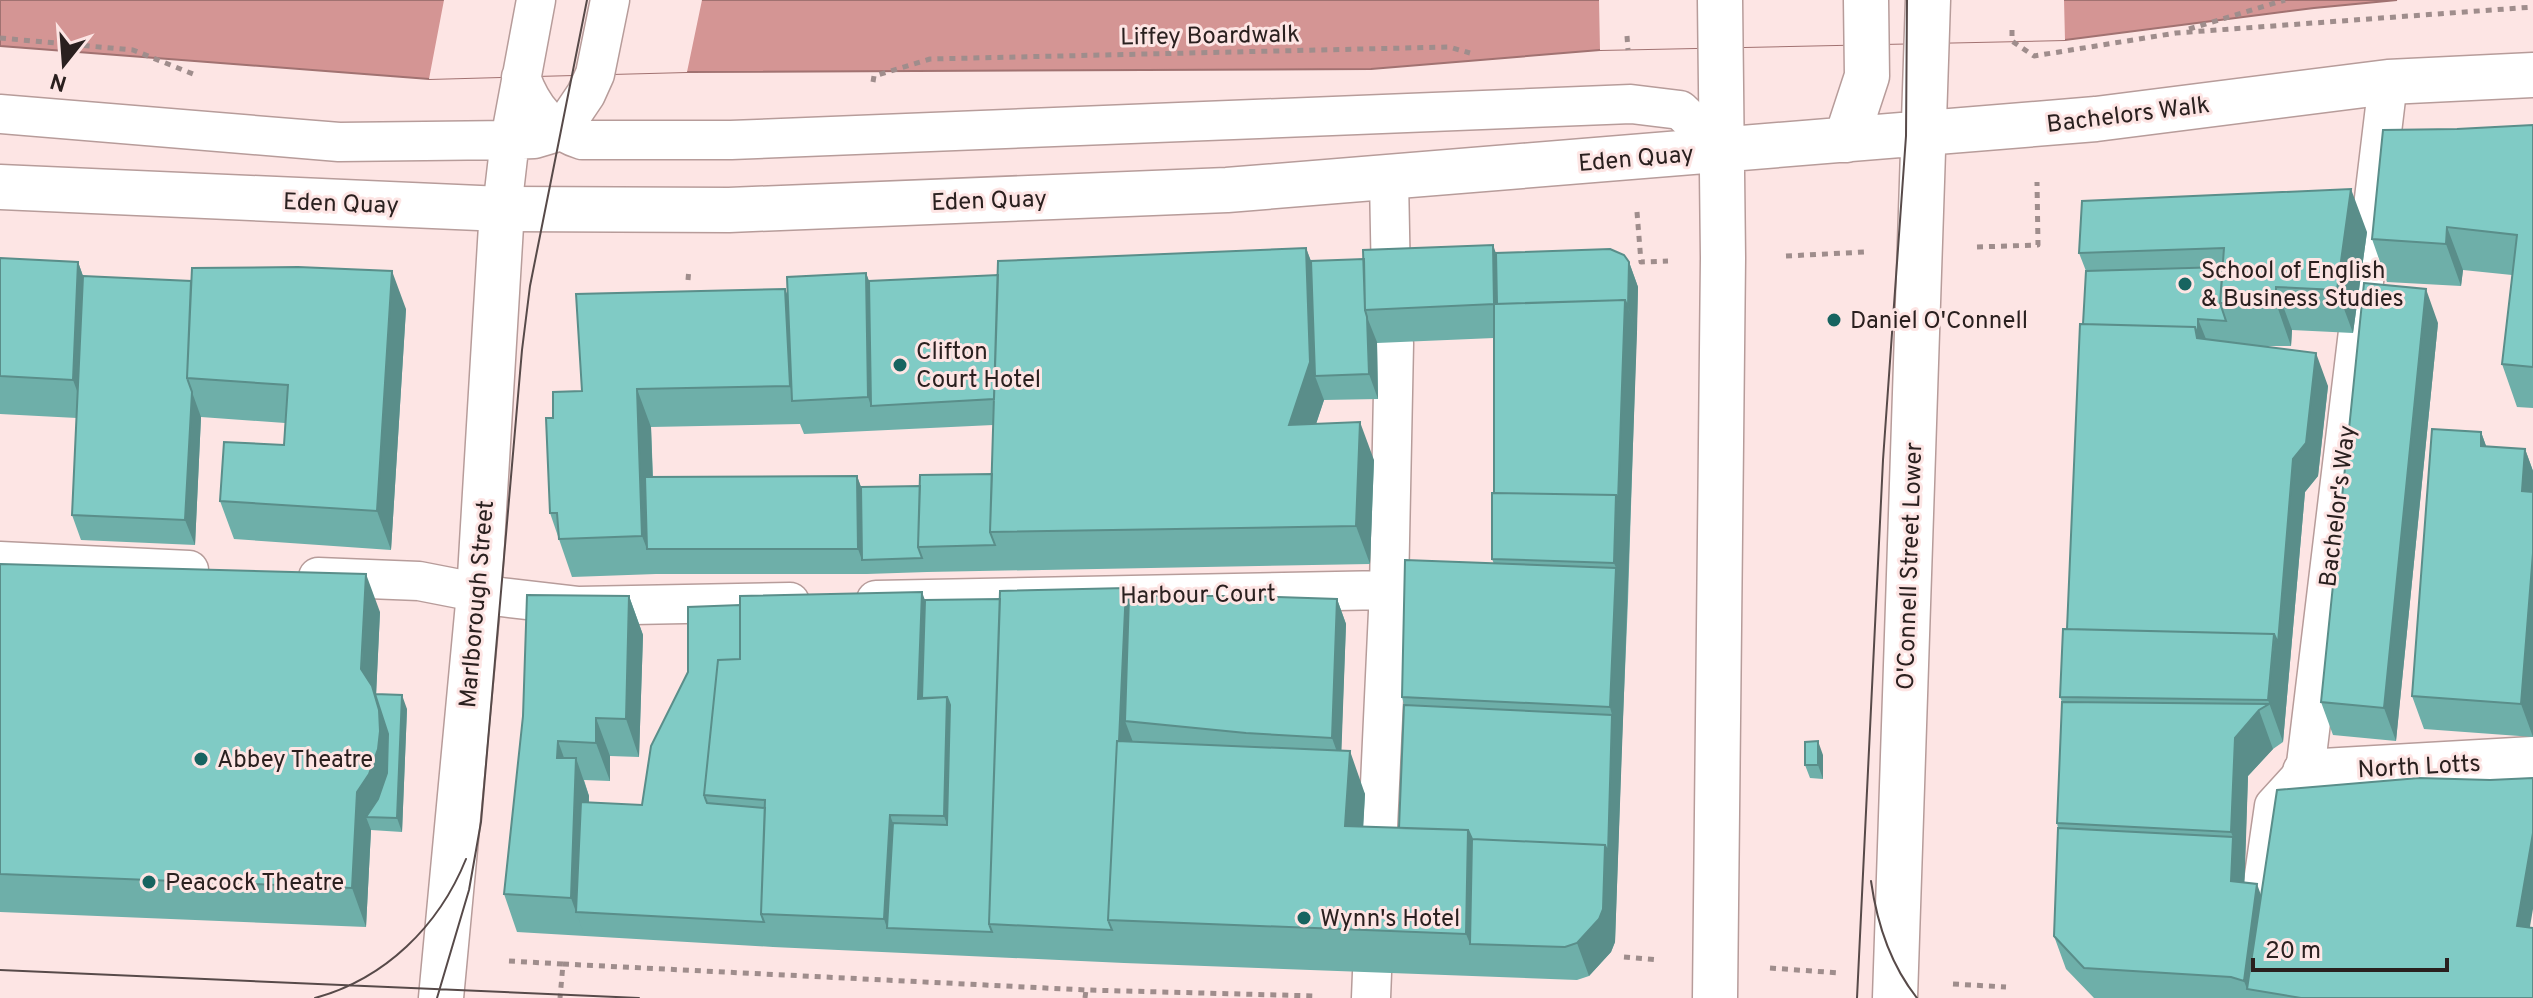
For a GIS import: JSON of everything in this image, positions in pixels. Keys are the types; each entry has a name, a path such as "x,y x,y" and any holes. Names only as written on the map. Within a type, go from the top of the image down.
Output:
{"main road":[{"path":"1715,998 1723,258 1720,0"},
{"path":"1846,140 1867,76 1866,0"},
{"name":"O'Connell Street Lower","path":"1895,998 1928,0"},
{"name":"Bachelors Walk","path":"1722,150 2096,119 2388,82 2533,75"},
{"name":"Eden Quay","path":"0,187 502,209 729,210 1227,190 1722,150"},
{"name":"Marlborough Street","path":"441,998 479,593 502,209"},
{"name":"North Lotts","path":"2305,772 2533,759"}],"lane":[{"path":"502,209 510,140 536,0"},
{"path":"521,77 534,107 561,131 586,94 595,74 610,0"},
{"path":"595,74 603,108 614,122 630,134 648,140"},
{"name":"Bachelor's Way","path":"2305,772 2388,82"},
{"name":"Eden Quay","path":"0,114 339,142 534,139 561,131 582,140 731,140 1631,104 1680,110 1722,150"},
{"path":"1389,179 1391,283"},
{"path":"1376,870 1389,590 1394,343"},
{"path":"0,561 217,572"},
{"name":"Harbour Court","path":"279,575 419,581 479,593 579,606 1389,590"},
{"path":"2258,917 2274,806 2305,772"}],"path":[{"path":"2176,33 2285,0"},
{"path":"2012,30 2012,41 2034,56 2176,33 2533,7"},
{"path":"0,38 133,50 193,73 193,82"},
{"name":"Liffey Boardwalk","path":"873,89 874,76 930,59 1449,47 1479,56"},
{"path":"1966,247 2038,245 2037,182"},
{"path":"1637,210 1641,262"},
{"path":"1786,256 1870,252"},
{"path":"1624,957 1663,960"},
{"path":"509,961 1086,990 1371,990"},
{"path":"560,998 563,964"},
{"path":"1769,968 1847,973"},
{"path":"1947,983 2006,987"},
{"path":"1085,998 1086,990"}],"shaded area":[{"path":"0,0 2397,0 2065,40 1600,50 1371,69 687,72 429,79 0,46"}],"pier":[{"path":"444,0 702,0 687,72 429,79"},
{"path":"1599,0 2064,0 2065,40 1600,50"}],"building":[{"path":"2533,125 2533,367 2502,364 2517,235 2447,227 2446,244 2372,239 2383,130"},
{"path":"2351,189 2337,290 2276,287 2276,303 2220,303 2224,248 2079,253 2082,201"},
{"path":"1493,245 1494,304 1365,310 1363,250"},
{"path":"1306,248 1310,362 1289,425 1360,422 1356,526 990,532 998,261"},
{"path":"1610,249 1624,255 1629,262 1628,308 1625,300 1497,304 1496,253"},
{"path":"0,258 78,262 73,380 0,376"},
{"path":"1364,259 1369,374 1315,376 1311,261"},
{"path":"298,267 392,271 377,511 220,501 224,442 284,445 288,385 187,378 192,268"},
{"path":"2223,267 2220,303 2226,321 2198,319 2198,335 2195,327 2083,324 2086,271"},
{"path":"866,273 868,397 792,401 787,277"},
{"path":"998,275 994,399 871,406 869,281"},
{"path":"83,276 191,281 187,378 192,392 185,520 72,515"},
{"path":"2364,283 2426,289 2384,708 2321,702"},
{"path":"785,289 790,386 637,389 642,536 559,539 557,513 550,513 546,418 553,418 553,392 582,391 576,294"},
{"path":"1625,300 1618,501 1616,495 1494,493 1494,304"},
{"path":"2080,324 2195,327 2197,338 2316,353 2306,443 2293,459 2278,643 2274,634 2067,629"},
{"path":"2432,429 2481,432 2481,446 2525,449 2522,491 2533,492 2533,553 2521,704 2412,696"},
{"path":"992,474 990,532 995,545 918,547 920,475"},
{"path":"857,476 858,549 647,549 645,477"},
{"path":"920,486 918,547 922,558 862,560 861,487"},
{"path":"1492,493 1616,495 1614,563 1492,559"},
{"path":"1405,560 1616,568 1610,707 1402,697"},
{"name":"Abbey Theatre","path":"0,564 366,574 361,669 372,686 379,710 380,731 378,749 369,774 357,792 352,888 0,874"},
{"path":"1126,588 1108,920 1112,930 989,924 1000,591"},
{"path":"922,592 918,699 947,697 944,816 890,815 884,919 761,914 765,800 704,795 718,660 740,659 740,596"},
{"path":"527,595 629,596 626,719 596,718 596,743 558,741 557,758 576,758 571,898 504,894 523,716"},
{"path":"1129,596 1337,599 1332,738 1125,721"},
{"path":"1000,599 989,924 992,932 887,928 893,823 947,825 950,705 947,697 922,698 925,600"},
{"path":"740,605 740,659 718,660 704,795 707,803 765,808 761,914 764,922 576,912 581,802 642,805 651,746 688,672 688,607"},
{"path":"2063,629 2274,634 2268,700 2060,697"},
{"path":"375,694 402,695 397,818 366,817 378,799 387,773 388,734"},
{"path":"2062,702 2269,704 2259,710 2235,738 2231,832 2057,823"},
{"path":"1404,705 1612,715 1608,853 1605,845 1472,839 1468,830 1399,828"},
{"name":"Wynn's Hotel","path":"1117,741 1350,751 1345,826 1468,830 1466,934 1108,920"},
{"path":"1818,741 1818,765 1805,765 1805,742"},
{"path":"2419,778 2533,778 2533,833 2517,926 2533,928 2533,998 2301,998 2247,989 2277,790"},
{"path":"2058,828 2233,837 2231,881 2257,884 2244,981 2231,977 2084,968 2054,936"},
{"path":"1472,839 1605,845 1603,909 1599,919 1577,943 1565,947 1470,944"}],"tram line":[{"path":"437,998 469,890 481,822 530,286 587,0"},
{"path":"1857,998 1883,460 1906,136 1907,0"},
{"path":"315,998 364,978 407,946 441,906 466,859"},
{"path":"1871,881 1886,943 1899,971 1917,998"},
{"path":"0,970 639,998"}],"place":[{"name":"School of English & Business Studies","path":"2185,284"},
{"name":"Daniel O'Connell","path":"1834,320"},
{"name":"Clifton Court Hotel","path":"900,365"},
{"name":"Abbey Theatre","path":"201,759"},
{"name":"Peacock Theatre","path":"149,882"},
{"name":"Wynn's Hotel","path":"1304,918"}]}
